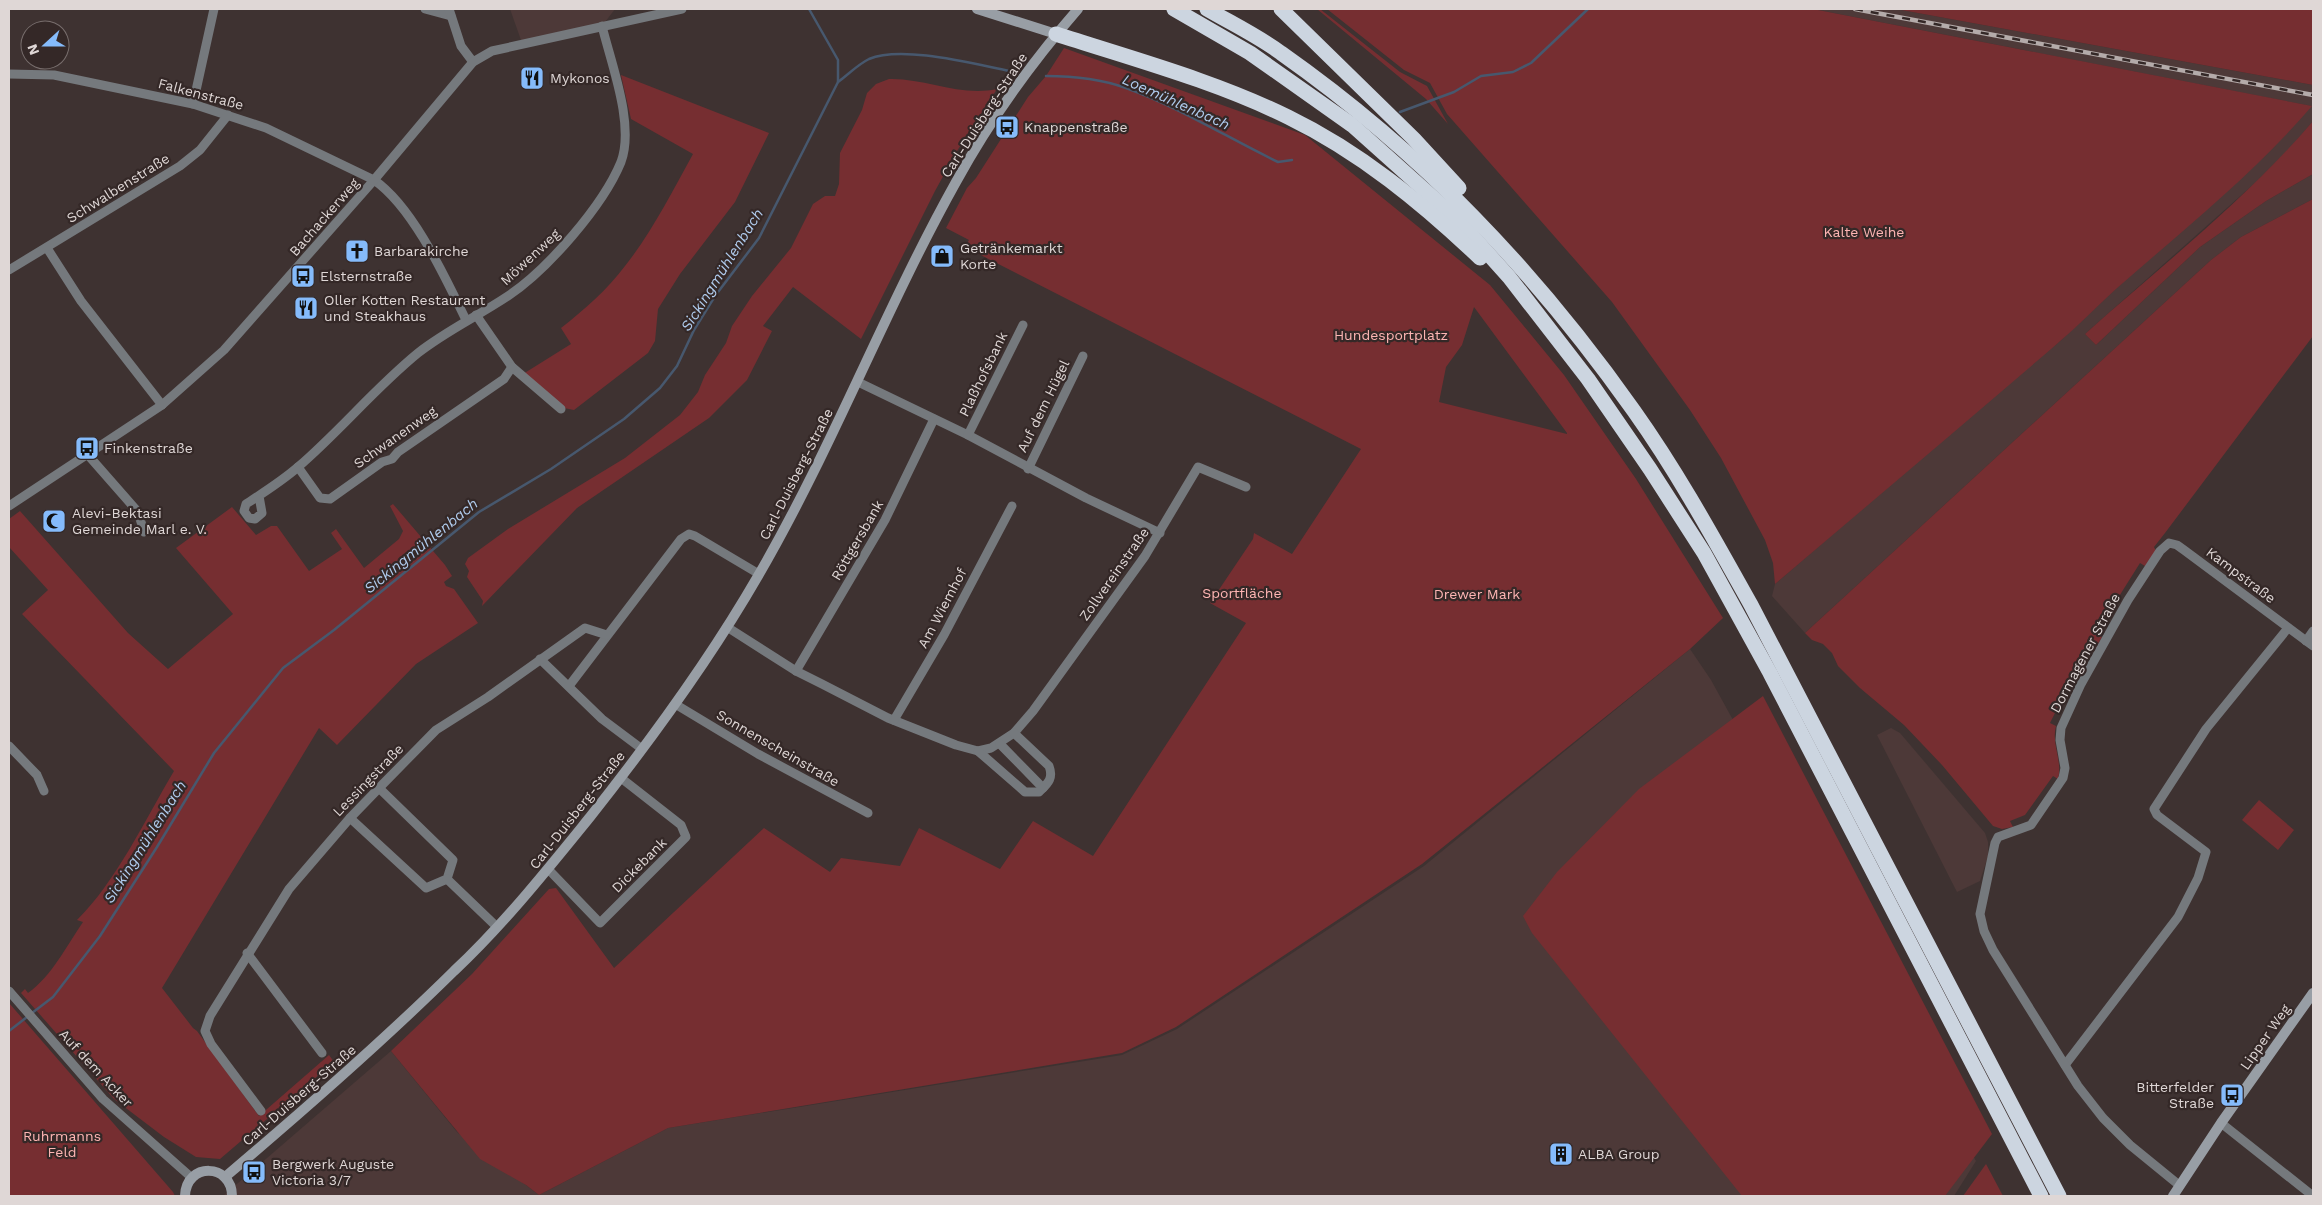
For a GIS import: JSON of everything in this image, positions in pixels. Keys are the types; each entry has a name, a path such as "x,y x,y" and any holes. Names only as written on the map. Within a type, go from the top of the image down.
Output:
{"highway":[{"path":"1174,9 1250,53 1352,125 1457,219 1509,277 1588,379 1650,469 1704,553 1739,615 2041,1196"},
{"path":"1207,9 1279,51 1342,98 1404,149 1463,204 1516,260 1589,350 1635,412 1672,469 1782,662 2059,1196"},
{"path":"1281,9 1414,140 1522,255 1574,318 1589,350"},
{"path":"1056,34 1240,96 1289,117 1347,151 1399,186 1437,217 1490,268 1509,277"}],"main road":[{"path":"977,9 1056,34"},
{"name":"Carl-Duisberg-Straße","path":"225,1177 380,1041 456,970 548,869 621,778 675,704 760,574 858,382 929,232 958,178 999,112 1056,34 1078,9"},
{"name":"Lipper Weg","path":"2173,1196 2178,1185 2313,993"},
{"path":"185,1196 187,1185 192,1178 206,1171 218,1173 225,1177 231,1188 232,1196"}],"street":[{"path":"193,104 214,9"},
{"path":"425,9 450,12 461,46 473,62"},
{"name":"Bachackerweg","path":"10,502 88,455 162,405 224,350 374,180 473,62 492,51 682,9"},
{"name":"Möwenweg","path":"259,496 298,467 412,359 466,320 508,296 530,279 577,232 609,185 621,161 626,136 623,114 602,26"},
{"name":"Falkenstraße","path":"9,74 54,75 193,104 266,128 374,180 387,189 424,238 466,320"},
{"name":"Schwalbenstraße","path":"9,270 180,166 200,150 228,115"},
{"path":"47,248 81,301 162,405"},
{"path":"476,315 512,367 561,410"},
{"name":"Plaßhofsbank","path":"968,435 1023,325"},
{"name":"Auf dem Hügel","path":"1028,468 1084,356"},
{"name":"Schwanenweg","path":"298,467 320,498 330,499 382,462 392,459 398,452 504,378 512,367"},
{"path":"858,382 968,435 1028,468 1160,533"},
{"name":"Röttgersbank","path":"796,671 892,506 934,419"},
{"path":"88,455 138,512 144,532"},
{"name":"Zollvereinstraße","path":"978,751 1000,744 1014,733 1043,698 1160,533 1198,467 1246,488"},
{"name":"Am Wiemhof","path":"894,720 944,634 1012,506"},
{"path":"569,686 681,539 689,534 760,574"},
{"name":"Kampstraße","path":"2154,560 2169,543 2178,545 2310,643"},
{"name":"Dormagener Straße","path":"2154,560 2104,641 2060,728 2065,768 2064,778 2031,825 1998,837 1980,914 1984,931 1993,950 2078,1086 2104,1118 2130,1145 2178,1185"},
{"path":"727,627 796,671 894,720 956,745 978,751 1025,792 1038,792 1051,778 1049,766 1014,733"},
{"name":"Lessingstraße","path":"261,1111 211,1044 205,1031 210,1016 289,890 350,818 436,730 488,697 585,628 607,635"},
{"path":"2065,1066 2178,917 2198,878 2206,852 2157,815 2154,809 2206,729 2288,628"},
{"path":"2310,643 2313,631"},
{"path":"540,659 602,719 642,749"},
{"name":"Sonnenscheinstraße","path":"675,704 758,754 868,813"},
{"path":"1000,744 1043,788"},
{"path":"9,746 37,775 44,791"},
{"name":"Dickebank","path":"548,869 600,923 686,837 681,825 621,778"},
{"path":"350,818 426,888 447,879 453,860 379,788"},
{"path":"447,879 497,926"},
{"path":"248,953 322,1053"},
{"name":"Auf dem Acker","path":"9,991 103,1099 192,1178"},
{"path":"2221,1123 2313,1196"}],"shaded area":[{"path":"510,9 615,9 602,26 522,43"},
{"path":"1813,9 1896,9 2313,85 2313,121 2291,147 2255,183 2085,334 2096,345 2200,247 2266,201 2313,174 2313,199 2241,237 2211,260 1805,633 1772,596 1775,584 2005,386 2059,342 2311,106"},
{"path":"1690,649 1711,680 1976,1161 1954,1196 223,1196 391,1051 457,1132 539,1195 668,1128 1122,1055 1177,1029 1424,866"},
{"path":"1891,728 1900,733 1985,833 1988,842 1988,856 1980,881 1957,892 1877,735"}],"green space":[{"path":"1317,9 1320,9 1400,72 1427,86 1448,124 1426,99"},
{"name":"Kalte Weihe","path":"1327,9 1813,9 2312,106 2290,131 2242,178 2116,289 2065,337 1775,584 1773,563 1765,540 1721,458 1690,410 1612,302 1447,114 1430,83 1404,70"},
{"path":"1896,9 2313,9 2313,85"},
{"name":"Drewer Mark","path":"1064,48 1305,135 1490,285 1564,375 1636,479 1723,618 1690,649 1422,864 1176,1027 1122,1053 668,1128 539,1195 526,1185 480,1159 391,1051 472,974 549,889 556,888 614,968 764,828 830,872 841,858 900,866 919,828 1000,869 1033,821 1093,856 1246,623 1210,603 1253,539 1254,533 1292,554 1361,449 965,247 969,240 946,228 967,188 976,178 1028,97 1046,76","holes":["1474,307 1567,433 1439,402 1446,367 1462,345"]},
{"path":"621,75 769,133 735,202 680,274 658,309 655,341 648,353 574,410 564,408 523,374 571,344 561,328 611,283 635,253 653,226 693,154 631,119"},
{"path":"889,79 903,79 970,91 997,89 957,151 935,191 861,339 793,287 763,326 772,331 747,380 709,418 577,508 482,606 483,601 467,577 469,571 465,564 468,558 508,529 625,458 680,415 698,392 705,375 726,343 732,326 752,296 791,248 813,204 825,196 835,196 839,184 840,153 862,110 867,93 876,84"},
{"path":"2313,121 2313,174 2266,201 2200,247 2096,345 2085,334 2203,231 2261,177"},
{"path":"2313,199 2313,336 2154,547 2156,551 2145,566 2140,563 2096,633 2102,637 2093,652 2087,649 2050,723 2056,726 2058,779 2053,776 2025,815 2010,821 2013,827 2002,829 1993,826 1942,765 1904,725 1860,688 1838,666 1832,653 1823,644 1812,640 1805,633 2211,260 2241,237"},
{"path":"393,504 445,565 452,576 444,582 446,586 454,589 478,623 416,664 337,745 319,728 162,988 197,1031 259,1116 329,1055 334,1062 220,1159 196,1157 164,1137 114,1099 21,993 25,989 28,993 37,986 58,960 83,922 77,920 91,905 117,869 174,771 22,614 48,590 9,547 9,519 20,511 128,633 168,669 233,614 176,548 232,507 256,535 271,526 277,526 309,571 342,549 331,533 336,529 364,568 399,539 403,531 390,506"},
{"path":"1763,696 1992,1134 1945,1196 1742,1196 1532,933 1523,916 1557,872 1639,789"},
{"path":"2259,800 2294,830 2278,850 2242,820"},
{"name":"Ruhrmanns Feld","path":"9,1003 173,1192 175,1196 9,1196"},
{"path":"1986,1164 2003,1196 1963,1196"}],"waterway":[{"path":"809,9 838,60 838,82"},
{"name":"Loemühlenbach","path":"1400,112 1454,92 1481,76 1513,72 1531,63 1588,9"},
{"name":"Sickingmühlenbach","path":"32,1013 53,997 100,936 214,753 283,668 334,630 479,512 551,469 624,419 660,388 677,366 694,330 715,296 759,238 838,82 869,59 883,55 900,54 938,57 1010,71"},
{"name":"Loemühlenbach","path":"1046,76 1107,82 1126,88 1184,113 1278,162 1292,160"},
{"name":"Sickingmühlenbach","path":"9,1031 27,1017"}],"railway":[{"path":"1855,9 2313,95"}],"place":[{"name":"Mykonos","path":"532,78"},
{"name":"Knappenstraße","path":"1007,127"},
{"name":"Barbarakirche","path":"357,251"},
{"name":"Getränkemarkt Korte","path":"942,256"},
{"name":"Elsternstraße","path":"303,276"},
{"name":"Oller Kotten Restaurant und Steakhaus","path":"306,308"},
{"name":"Finkenstraße","path":"87,448"},
{"name":"Alevi-Bektasi Gemeinde Marl e. V.","path":"54,521"},
{"name":"Bitterfelder Straße","path":"2232,1095"},
{"name":"ALBA Group","path":"1561,1154"},
{"name":"Bergwerk Auguste Victoria 3/7","path":"254,1172"}],"park label":[{"name":"Hundesportplatz","path":"1391,335"},
{"name":"Sportfläche","path":"1242,593"}]}
